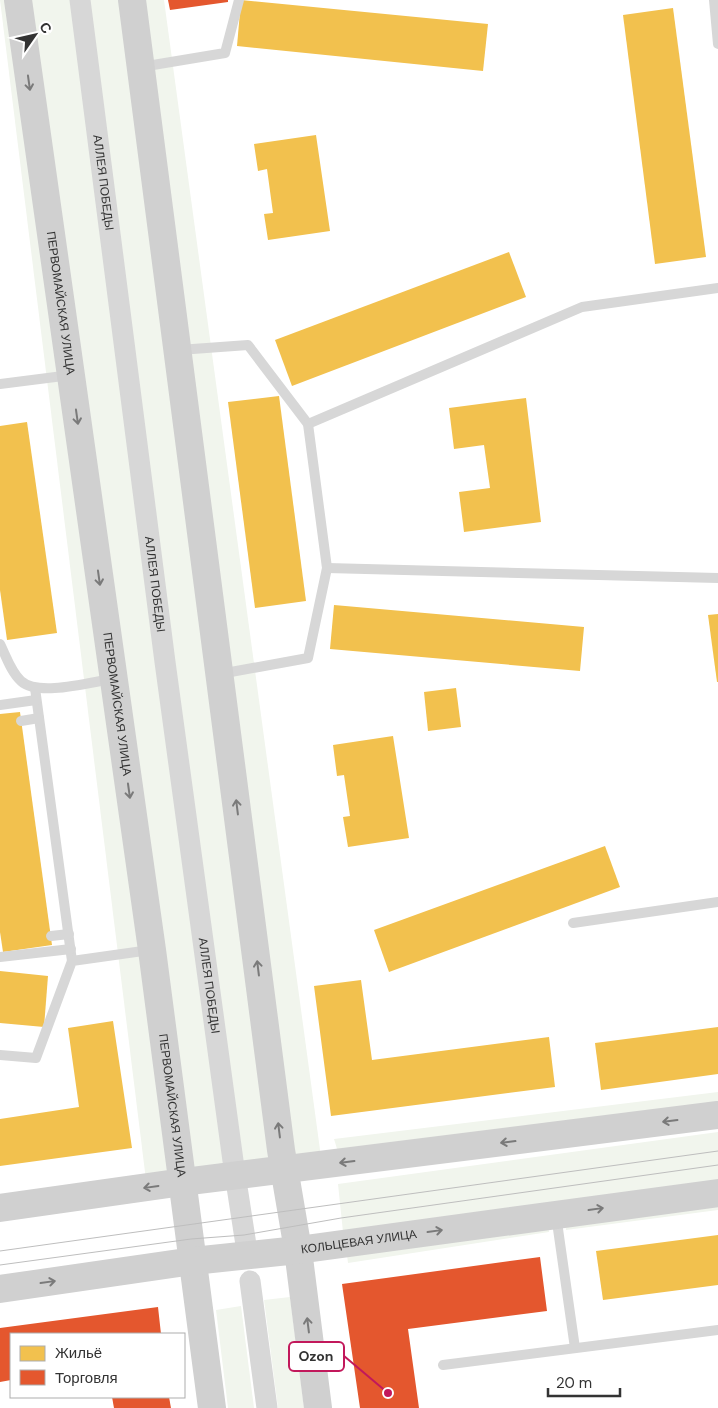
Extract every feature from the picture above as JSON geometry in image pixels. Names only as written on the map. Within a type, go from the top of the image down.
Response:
[{"type":"street","name":"ПЕРВОМАЙСКАЯ УЛИЦА","points":[[18,0],[152,950],[212,1408]]},
{"type":"street","name":"АЛЛЕЯ ПОБЕДЫ","points":[[80,0],[165,662],[246,1245]]},
{"type":"street","points":[[132,0],[284,1171],[298,1250],[318,1408]]},
{"type":"street","points":[[0,1208],[183,1182],[284,1171],[718,1115]]},
{"type":"street","name":"КОЛЬЦЕВАЯ УЛИЦА","points":[[0,1289],[194,1261],[298,1250],[718,1193]]},
{"type":"street","points":[[250,1281],[267,1408]]},
{"type":"lane","points":[[140,67],[225,53],[239,0]]},
{"type":"lane","points":[[714,0],[718,44]]},
{"type":"lane","points":[[308,424],[582,307],[718,288]]},
{"type":"lane","points":[[177,350],[248,345],[308,424],[327,568],[308,658],[219,674]]},
{"type":"lane","points":[[0,384],[71,375]]},
{"type":"lane","points":[[327,568],[718,578]]},
{"type":"lane","points":[[0,644],[19,679],[35,688],[113,679]]},
{"type":"lane","points":[[0,1055],[36,1058],[72,961],[35,688]]},
{"type":"lane","points":[[0,705],[36,700]]},
{"type":"lane","points":[[21,720],[39,718]]},
{"type":"lane","points":[[574,923],[718,902]]},
{"type":"lane","points":[[51,936],[69,934]]},
{"type":"lane","points":[[0,957],[71,949]]},
{"type":"lane","points":[[72,961],[152,950]]},
{"type":"lane","points":[[556,1215],[575,1348]]},
{"type":"lane","points":[[443,1365],[718,1330]]},
{"type":"shaded area","points":[[0,0],[164,0],[321,1157],[146,1180]]},
{"type":"shaded area","points":[[718,1092],[718,1108],[338,1152],[334,1139]]},
{"type":"shaded area","points":[[718,1132],[718,1182],[343,1232],[338,1184]]},
{"type":"shaded area","points":[[718,1201],[718,1210],[566,1230],[565,1220]]},
{"type":"shaded area","points":[[548,1224],[549,1232],[348,1263],[347,1255]]},
{"type":"shaded area","points":[[290,1297],[304,1408],[278,1408],[264,1300]]},
{"type":"shaded area","points":[[241,1306],[254,1408],[228,1408],[216,1310]]},
{"type":"building: Жильё","points":[[241,0],[488,24],[483,71],[237,46]]},
{"type":"building: Жильё","points":[[673,8],[706,257],[655,264],[623,15]]},
{"type":"building: Жильё","points":[[316,135],[330,231],[268,240],[264,214],[273,213],[267,169],[258,171],[254,144]]},
{"type":"building: Жильё","points":[[509,252],[526,297],[292,386],[275,340]]},
{"type":"building: Жильё","points":[[279,396],[306,601],[255,608],[228,402]]},
{"type":"building: Жильё","points":[[526,398],[541,522],[464,532],[459,492],[490,488],[484,445],[454,449],[449,408]]},
{"type":"building: Жильё","points":[[27,422],[57,633],[7,640],[0,590],[0,426]]},
{"type":"building: Жильё","points":[[334,605],[584,627],[580,671],[330,649]]},
{"type":"building: Жильё","points":[[718,614],[718,682],[717,682],[708,615]]},
{"type":"building: Жильё","points":[[456,688],[461,727],[428,731],[424,692]]},
{"type":"building: Жильё","points":[[20,712],[52,945],[3,952],[0,932],[0,714]]},
{"type":"building: Жильё","points":[[393,736],[409,838],[348,847],[343,817],[350,816],[344,775],[337,776],[333,745]]},
{"type":"building: Жильё","points":[[605,846],[620,887],[389,972],[374,930]]},
{"type":"building: Жильё","points":[[0,971],[48,976],[44,1027],[0,1023]]},
{"type":"building: Жильё","points":[[361,980],[372,1060],[549,1037],[555,1087],[331,1116],[314,986]]},
{"type":"building: Жильё","points":[[113,1021],[132,1148],[0,1166],[0,1119],[79,1107],[68,1028]]},
{"type":"building: Жильё","points":[[718,1027],[718,1074],[601,1090],[595,1043]]},
{"type":"building: Жильё","points":[[718,1235],[718,1285],[603,1300],[596,1251]]},
{"type":"building: Торговля","points":[[168,0],[228,0],[228,2],[170,10]]},
{"type":"building: Торговля","points":[[540,1257],[547,1311],[408,1329],[419,1408],[360,1408],[342,1284]]},
{"type":"building: Торговля","points":[[158,1307],[161,1333],[10,1333],[10,1380],[0,1382],[0,1328]]},
{"type":"building: Торговля","points":[[112,1398],[169,1398],[171,1408],[114,1408]]},
{"type":"tram line","points":[[0,1251],[718,1151]]},
{"type":"tram line","points":[[0,1265],[191,1239],[244,1235],[341,1218],[718,1165]]},
{"type":"place","name":"Ozon","points":[[388,1393]]}]
